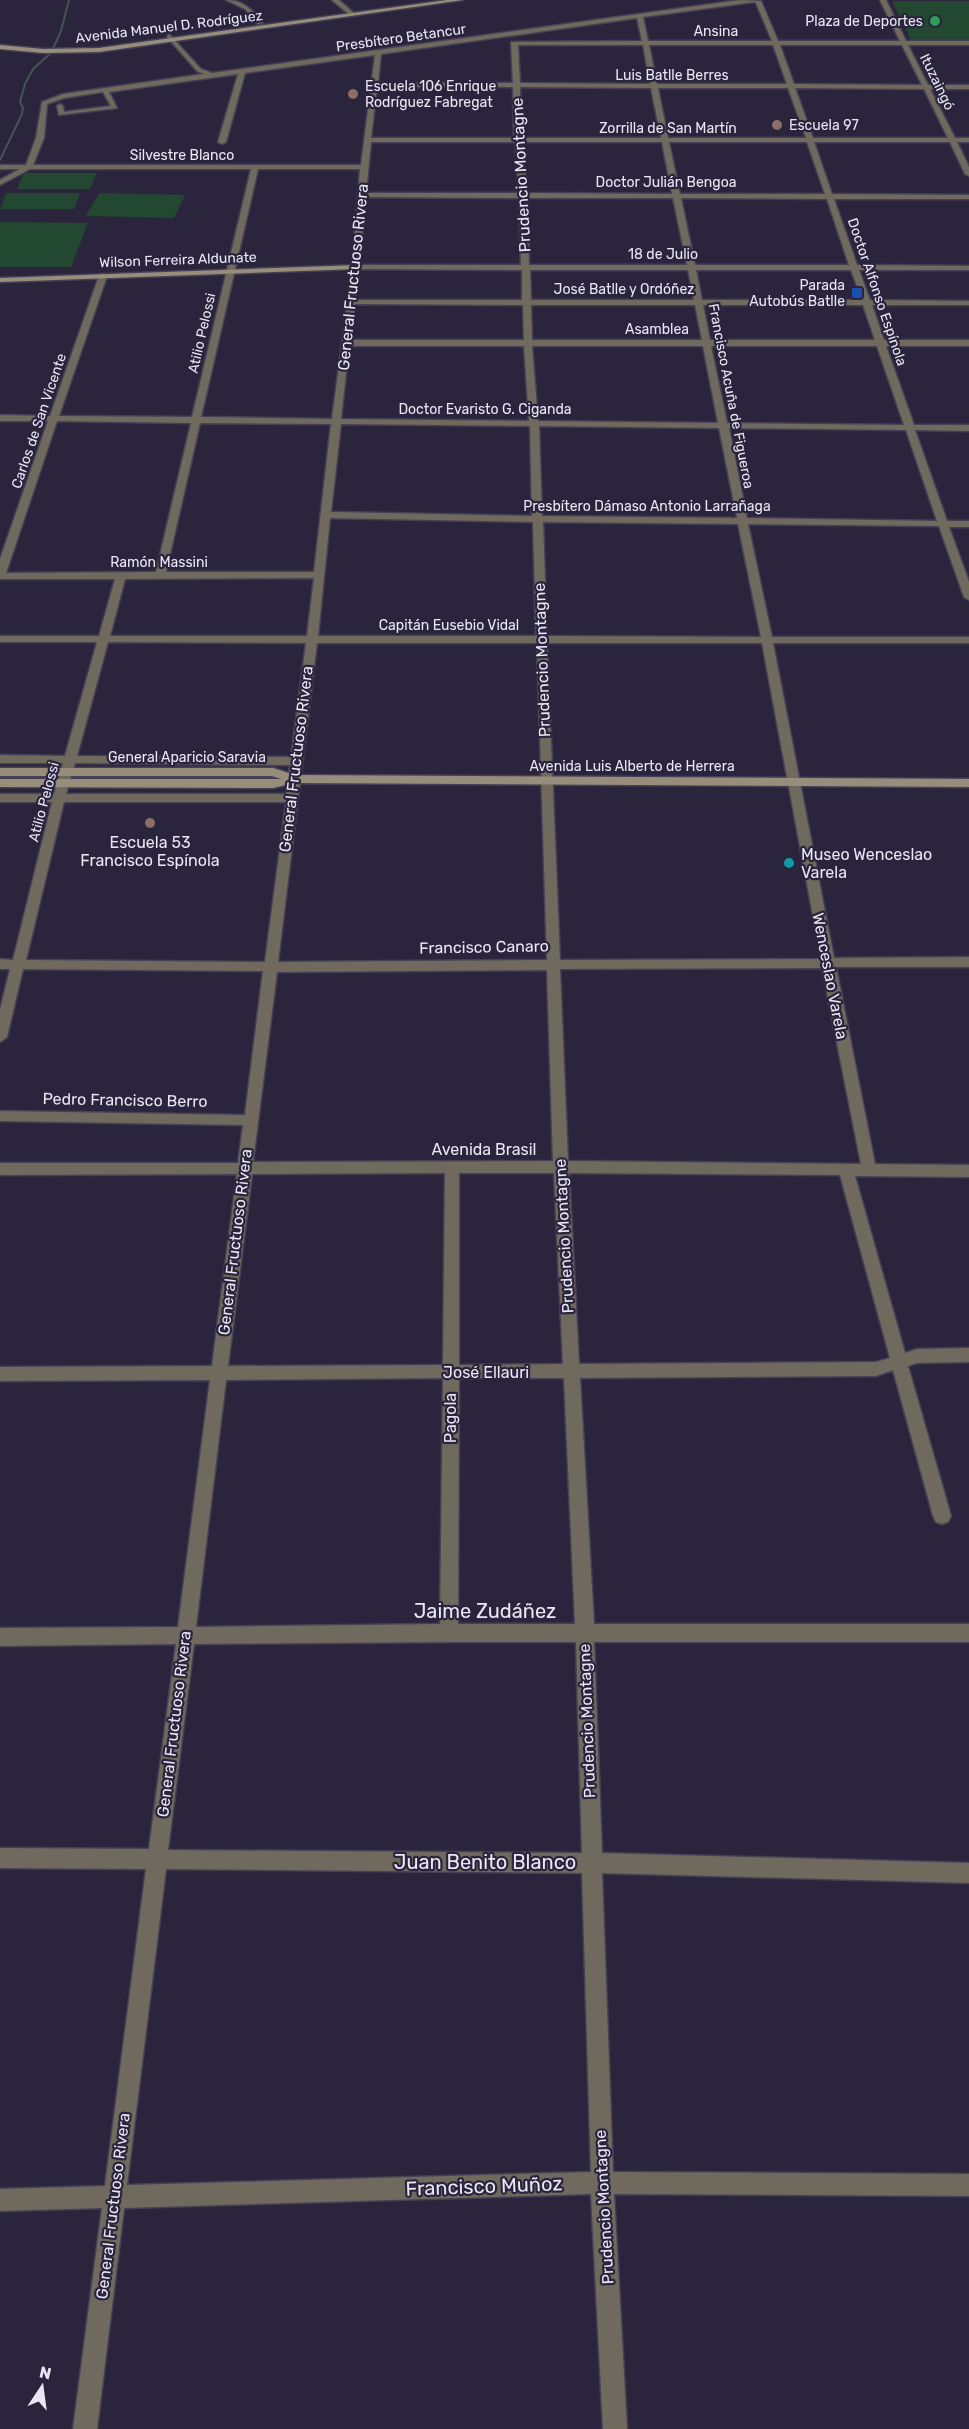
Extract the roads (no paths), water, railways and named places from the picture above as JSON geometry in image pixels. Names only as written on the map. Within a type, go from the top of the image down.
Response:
[{"type":"street","points":[[229,0],[247,8],[260,23]]},
{"type":"street","points":[[335,0],[351,13]]},
{"type":"street","name":"Avenida Manuel D. Rodríguez","points":[[171,38],[430,0]]},
{"type":"street","name":"Avenida Manuel D. Rodríguez","points":[[0,46],[99,50],[260,23],[460,0]]},
{"type":"street","name":"Presbítero Betancur","points":[[29,167],[40,138],[44,103],[52,99],[754,0]]},
{"type":"street","name":"Doctor Alfonso Espínola","points":[[754,0],[759,2],[792,86],[969,597]]},
{"type":"street","name":"Ituzaingó","points":[[883,0],[969,174]]},
{"type":"street","name":"Francisco Acuña de Figueroa","points":[[640,16],[767,640],[792,781]]},
{"type":"street","points":[[171,38],[199,70],[213,76]]},
{"type":"street","name":"Ansina","points":[[462,42],[969,43]]},
{"type":"street","name":"Prudencio Montagne","points":[[515,43],[518,140],[524,195],[528,343],[534,423],[540,640],[561,1167],[585,1634],[602,2183],[615,2429]]},
{"type":"street","name":"General Fructuoso Rivera","points":[[85,2429],[312,640],[345,343],[356,267],[364,167],[378,53]]},
{"type":"street","points":[[222,142],[242,72]]},
{"type":"street","name":"Luis Batlle Berres","points":[[374,85],[969,87]]},
{"type":"street","points":[[60,106],[61,114],[115,107],[105,90]]},
{"type":"street","name":"Zorrilla de San Martín","points":[[368,140],[969,140]]},
{"type":"street","name":"Silvestre Blanco","points":[[2,167],[364,167]]},
{"type":"street","points":[[0,183],[29,167]]},
{"type":"street","name":"Atilio Pelossi","points":[[160,576],[255,167]]},
{"type":"street","name":"Doctor Julián Bengoa","points":[[363,195],[969,197]]},
{"type":"street","name":"Wilson Ferreira Aldunate","points":[[0,280],[356,267]]},
{"type":"street","name":"18 de Julio","points":[[356,267],[969,268]]},
{"type":"street","name":"Carlos de San Vicente","points":[[0,575],[56,418],[103,276]]},
{"type":"street","name":"José Batlle y Ordóñez","points":[[351,302],[969,303]]},
{"type":"street","name":"Asamblea","points":[[345,343],[969,343]]},
{"type":"street","name":"Doctor Evaristo G. Ciganda","points":[[0,418],[969,428]]},
{"type":"street","name":"Presbítero Dámaso Antonio Larrañaga","points":[[325,515],[537,520],[742,519],[969,524]]},
{"type":"street","name":"Ramón Massini","points":[[0,575],[318,575]]},
{"type":"street","name":"Atilio Pelossi","points":[[0,1037],[59,798],[121,576]]},
{"type":"street","name":"Capitán Eusebio Vidal","points":[[0,639],[969,640]]},
{"type":"street","name":"General Aparicio Saravia","points":[[0,759],[70,759],[295,770]]},
{"type":"street","name":"General Aparicio Saravia","points":[[0,772],[65,778],[273,784],[295,770]]},
{"type":"street","name":"Avenida Luis Alberto de Herrera","points":[[295,770],[546,781],[969,783]]},
{"type":"street","name":"General Aparicio Saravia","points":[[0,783],[65,778]]},
{"type":"street","name":"Wenceslao Varela","points":[[792,781],[869,1170]]},
{"type":"street","points":[[0,798],[292,798]]},
{"type":"street","name":"Francisco Canaro","points":[[0,964],[269,967],[826,961],[969,962]]},
{"type":"street","name":"Pedro Francisco Berro","points":[[0,1116],[250,1120]]},
{"type":"street","name":"Pagola","points":[[449,1633],[452,1167]]},
{"type":"street","name":"Avenida Brasil","points":[[0,1169],[561,1167],[969,1171]]},
{"type":"street","points":[[846,1170],[942,1516]]},
{"type":"street","name":"José Ellauri","points":[[0,1374],[876,1369],[917,1356],[969,1354]]},
{"type":"street","name":"Jaime Zudáñez","points":[[0,1636],[449,1633],[969,1634]]},
{"type":"street","name":"Juan Benito Blanco","points":[[0,1858],[591,1863],[969,1872]]},
{"type":"street","name":"Francisco Muñoz","points":[[0,2200],[602,2183],[969,2185]]},
{"type":"waterway","points":[[0,160],[22,114],[23,108],[20,102],[25,84],[33,69],[51,53],[61,31],[69,0]]},
{"type":"place","name":"Plaza de Deportes","points":[[935,21]]},
{"type":"place","name":"Escuela 106 Enrique Rodríguez Fabregat","points":[[353,94]]},
{"type":"place","name":"Escuela 97","points":[[777,125]]},
{"type":"place","name":"Parada Autobús Batlle","points":[[857,293]]},
{"type":"place","name":"Escuela 53 Francisco Espínola","points":[[150,823]]},
{"type":"place","name":"Museo Wenceslao Varela","points":[[789,863]]}]
